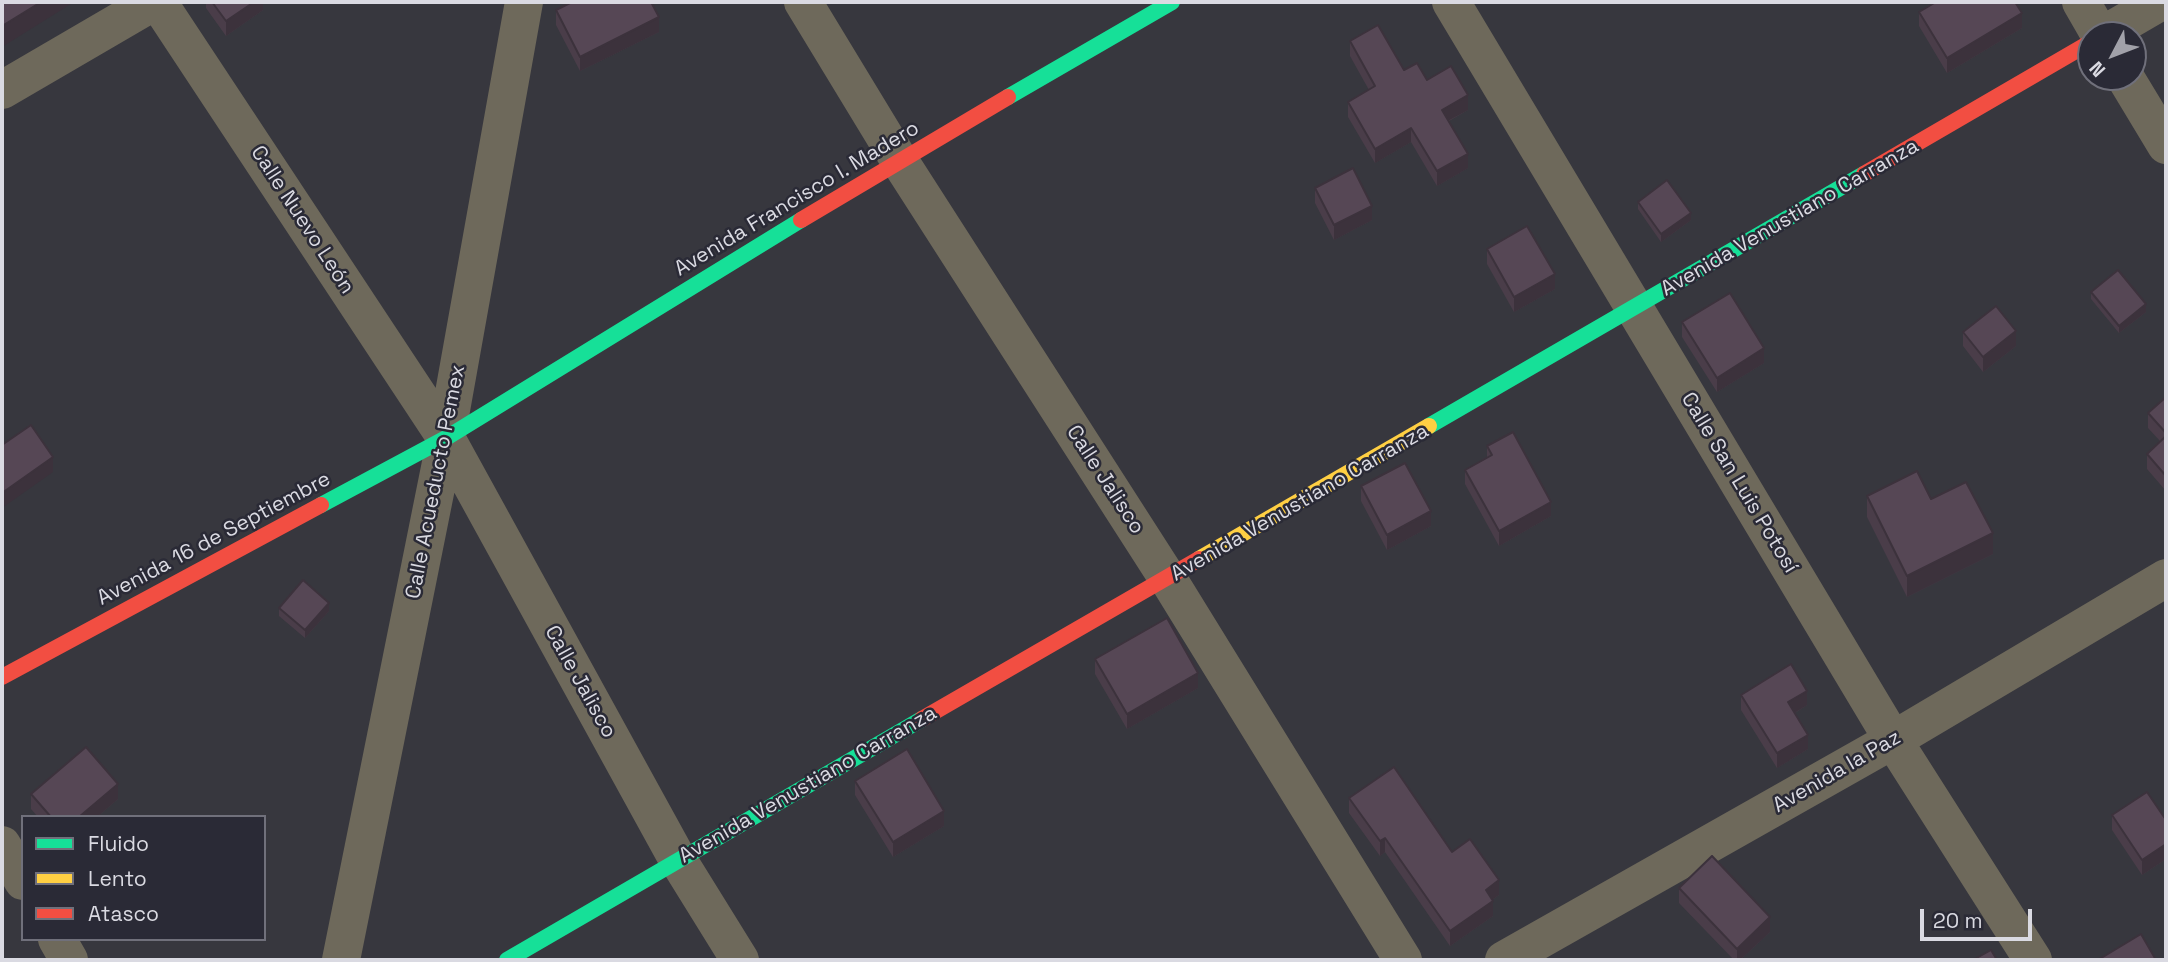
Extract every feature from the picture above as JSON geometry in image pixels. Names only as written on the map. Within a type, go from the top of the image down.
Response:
[{"type":"street","points":[[2,90],[153,2]]},
{"type":"street","name":"Calle Nuevo León","points":[[158,2],[446,438]]},
{"type":"street","name":"Calle Acueducto Pemex","points":[[341,960],[446,438],[524,2]]},
{"type":"street","name":"Calle Jalisco","points":[[803,2],[899,160],[1168,579],[1403,960]]},
{"type":"street","name":"Avenida Francisco I. Madero","points":[[446,438],[899,160],[1172,2]]},
{"type":"street","name":"Calle San Luis Potosí","points":[[1451,2],[1893,740],[2033,960]]},
{"type":"street","points":[[2081,2],[2093,21]]},
{"type":"street","points":[[2126,21],[2160,2]]},
{"type":"street","name":"Avenida Venustiano Carranza","points":[[507,960],[2077,50]]},
{"type":"street","points":[[2133,91],[2166,145]]},
{"type":"street","name":"Avenida 16 de Septiembre","points":[[2,677],[446,438]]},
{"type":"street","name":"Calle Jalisco","points":[[446,438],[677,860],[740,960]]},
{"type":"street","name":"Avenida la Paz","points":[[1504,960],[1893,740],[2166,578]]},
{"type":"street","points":[[2,845],[21,878]]},
{"type":"street","points":[[58,941],[69,960]]},
{"type":"building","points":[[2,2],[41,2],[2,26]]},
{"type":"building","points":[[212,2],[254,2],[226,21]]},
{"type":"building","points":[[572,2],[651,2],[659,17],[580,57],[556,10]]},
{"type":"building","points":[[1936,2],[2015,2],[2022,13],[1947,58],[1919,12]]},
{"type":"building","points":[[1378,25],[1404,70],[1417,63],[1427,80],[1451,66],[1468,95],[1442,110],[1468,154],[1437,171],[1411,128],[1375,149],[1348,102],[1375,86],[1350,41]]},
{"type":"building","points":[[1353,168],[1372,206],[1334,225],[1315,188]]},
{"type":"building","points":[[1667,180],[1691,213],[1661,234],[1638,202]]},
{"type":"building","points":[[1527,226],[1555,274],[1514,297],[1487,249]]},
{"type":"building","points":[[2118,270],[2146,304],[2119,326],[2091,292]]},
{"type":"building","points":[[1730,293],[1764,348],[1717,378],[1682,322]]},
{"type":"building","points":[[1996,306],[2016,331],[1983,357],[1963,332]]},
{"type":"building","points":[[2166,397],[2166,433],[2148,413]]},
{"type":"building","points":[[31,425],[53,457],[2,493],[2,445]]},
{"type":"building","points":[[1513,432],[1551,502],[1499,531],[1465,470],[1492,455],[1487,446]]},
{"type":"building","points":[[2166,436],[2166,476],[2147,454]]},
{"type":"building","points":[[1405,463],[1431,511],[1387,535],[1361,486]]},
{"type":"building","points":[[1917,471],[1931,499],[1966,482],[1993,533],[1907,576],[1867,496]]},
{"type":"building","points":[[303,580],[329,603],[305,630],[279,608]]},
{"type":"building","points":[[1167,618],[1198,673],[1127,714],[1095,659]]},
{"type":"building","points":[[1791,664],[1807,691],[1788,702],[1808,735],[1777,753],[1741,695]]},
{"type":"building","points":[[86,747],[118,784],[81,815],[49,815],[31,794]]},
{"type":"building","points":[[907,749],[944,811],[893,842],[855,781]]},
{"type":"building","points":[[1394,767],[1452,852],[1470,839],[1499,880],[1486,890],[1493,901],[1450,931],[1385,838],[1380,841],[1349,798]]},
{"type":"building","points":[[2147,792],[2166,820],[2166,844],[2142,860],[2112,815]]},
{"type":"building","points":[[1712,856],[1770,917],[1737,949],[1679,888]]},
{"type":"building","points":[[2141,934],[2156,960],[2098,960]]},
{"type":"building","points":[[1991,950],[1997,960],[1973,960]]},
{"type":"traffic: fast","points":[[1008,97],[1172,2]]},
{"type":"traffic: fast","points":[[1429,426],[1864,174]]},
{"type":"traffic: fast","points":[[321,505],[446,438],[801,220]]},
{"type":"traffic: fast","points":[[507,960],[922,719]]},
{"type":"traffic: slow","points":[[1199,559],[1429,426]]},
{"type":"traffic: jam","points":[[1864,174],[2077,50]]},
{"type":"traffic: jam","points":[[801,220],[1008,97]]},
{"type":"traffic: jam","points":[[2,677],[321,505]]},
{"type":"traffic: jam","points":[[922,719],[1199,559]]}]
